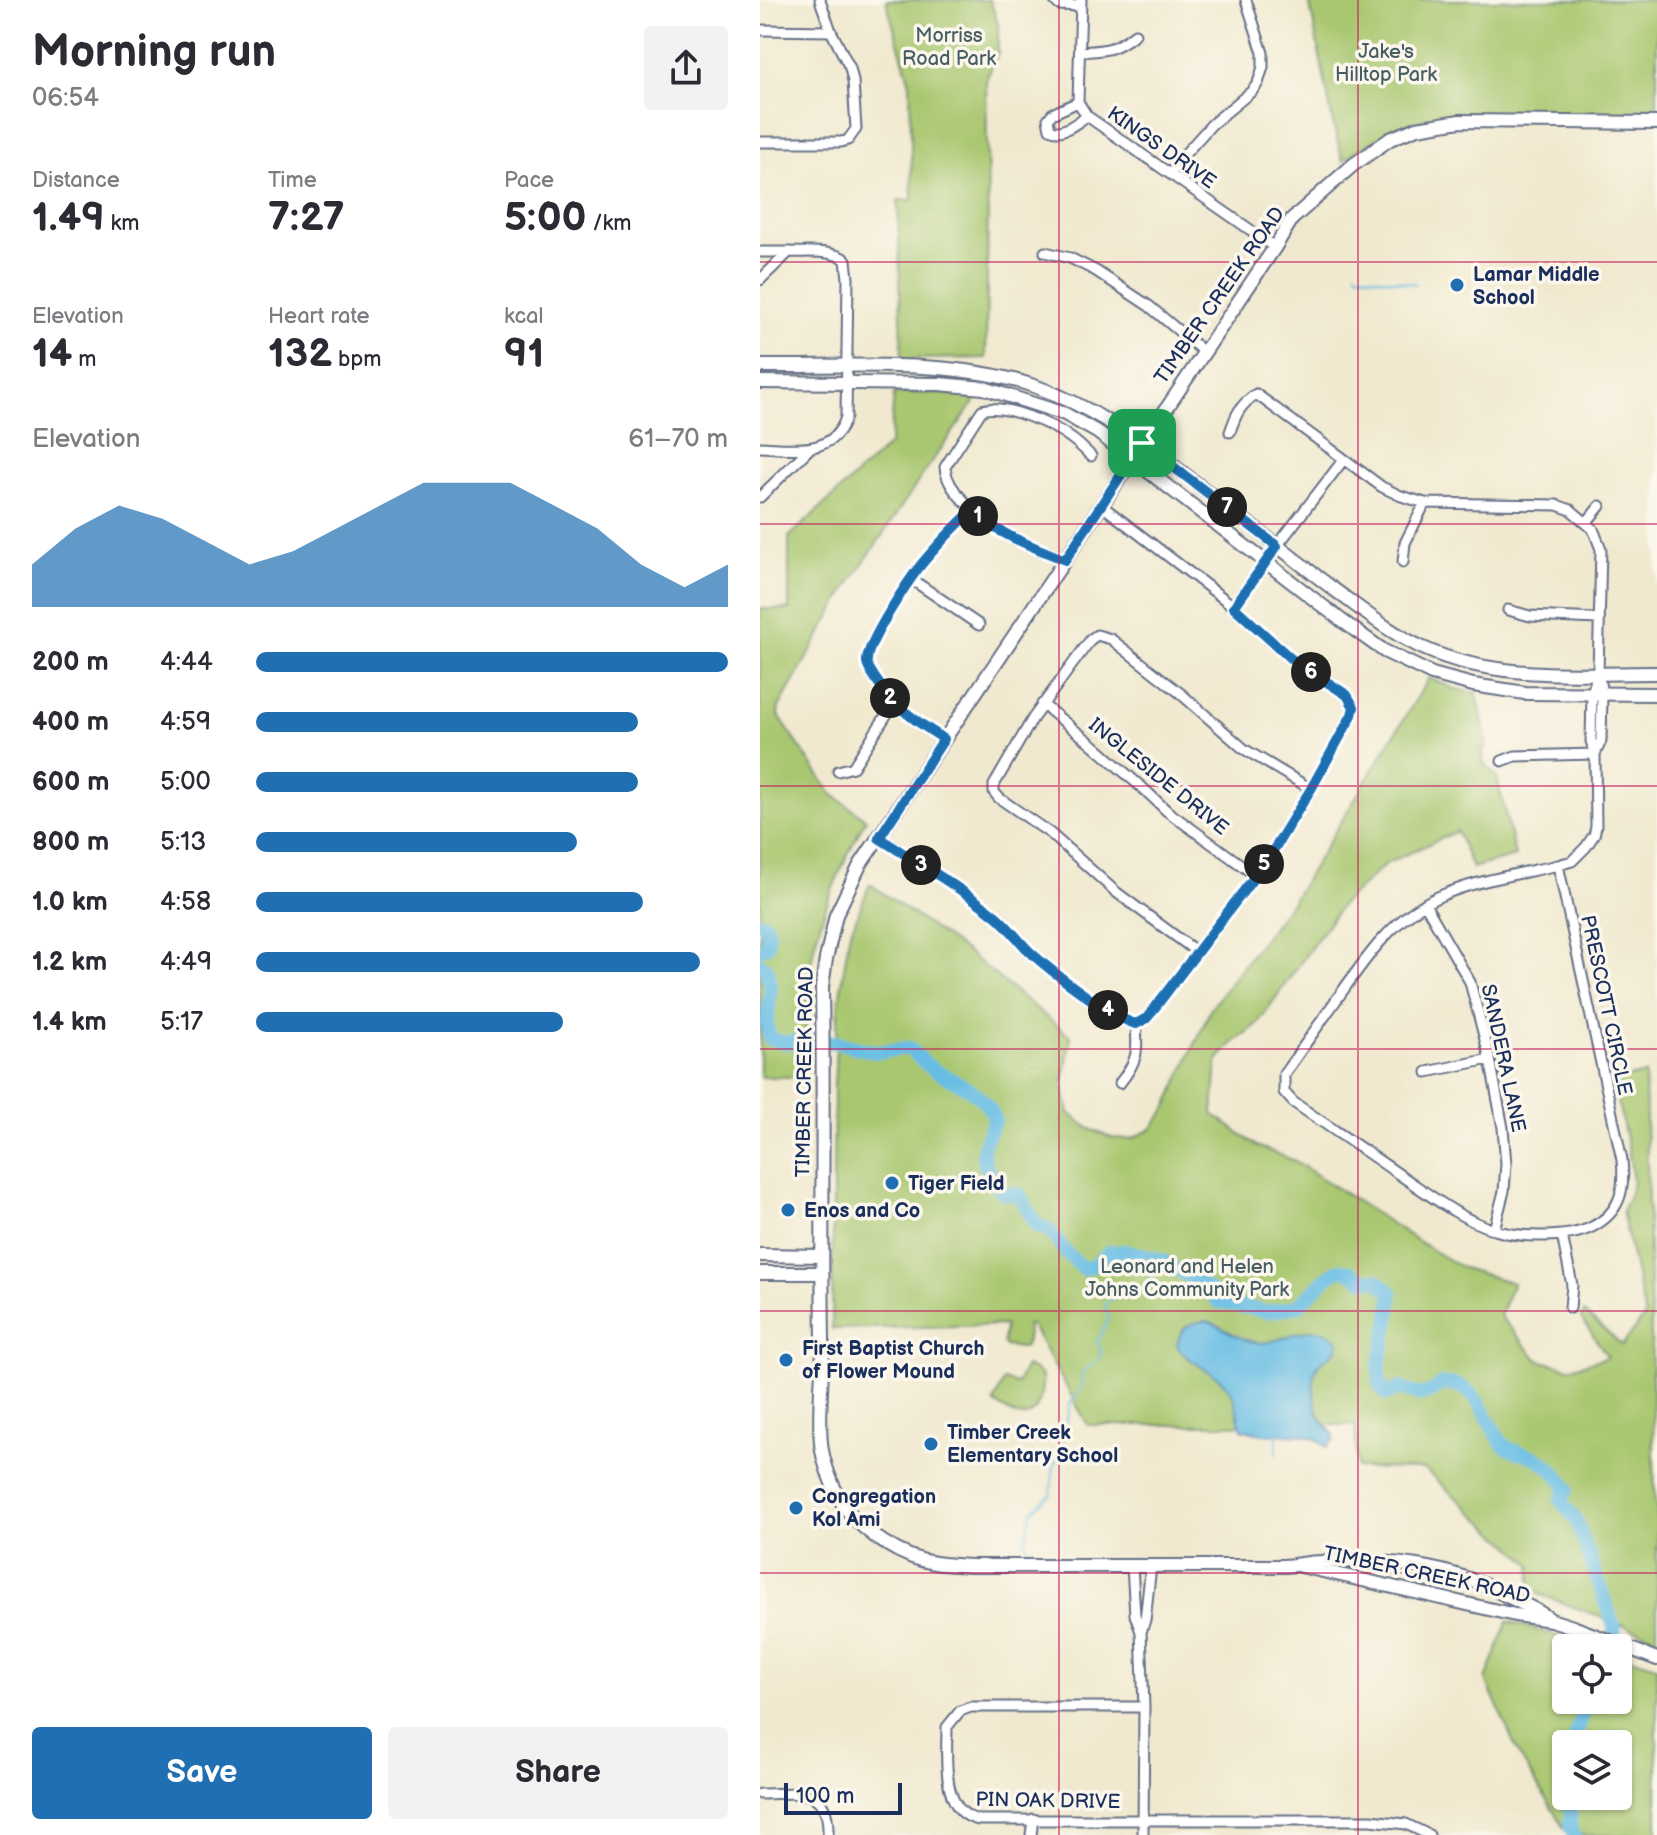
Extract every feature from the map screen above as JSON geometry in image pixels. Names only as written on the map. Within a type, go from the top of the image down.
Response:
[{"type":"street","points":[[760,142],[841,142],[853,135],[856,121],[852,74],[820,0]]},
{"type":"street","points":[[1054,0],[1059,5],[1081,3],[1080,52],[1078,102],[1052,114],[1048,119],[1050,129],[1062,131],[1087,116]]},
{"type":"street","points":[[1171,174],[1212,124],[1258,83],[1263,53],[1246,0]]},
{"type":"street","points":[[760,30],[831,31]]},
{"type":"street","points":[[1080,52],[1117,47],[1135,34]]},
{"type":"street","name":"KINGS DRIVE","points":[[1078,102],[1087,116],[1275,247]]},
{"type":"street","name":"TIMBER CREEK ROAD","points":[[1551,1620],[1540,1611],[1484,1584],[1423,1566],[1319,1562],[1295,1565],[971,1566],[933,1563],[900,1552],[860,1522],[844,1506],[822,1450],[823,976],[836,915],[860,865],[1292,219],[1353,165],[1390,139],[1417,128],[1460,121],[1657,123]]},
{"type":"street","points":[[760,252],[839,255],[846,260],[848,279],[846,417],[839,433],[828,442],[809,449],[760,447]]},
{"type":"street","points":[[760,280],[789,252]]},
{"type":"street","points":[[1045,252],[1070,258],[1096,271],[1164,318],[1204,352]]},
{"type":"street","points":[[760,366],[943,368],[1001,377],[1038,387],[1087,409],[1142,443],[1376,620],[1424,648],[1509,670],[1657,673]]},
{"type":"street","points":[[760,382],[939,384],[984,388],[1024,399],[1065,414],[1097,432],[1384,651],[1432,674],[1505,691],[1657,694]]},
{"type":"street","points":[[1230,432],[1236,415],[1245,402],[1256,394],[1382,487],[1401,496],[1425,503],[1557,505],[1571,510],[1596,534],[1601,549],[1597,693],[1591,741],[1595,754],[1597,815],[1594,835],[1572,861],[1478,883],[1425,904]]},
{"type":"street","points":[[1065,560],[992,527],[972,511],[958,494],[946,476],[945,467],[982,410],[991,407],[1045,423],[1070,437],[1091,456]]},
{"type":"street","points":[[760,497],[809,449]]},
{"type":"street","points":[[1234,607],[1344,459]]},
{"type":"street","points":[[1403,562],[1405,543],[1425,503]]},
{"type":"street","points":[[879,838],[999,918],[1056,974],[1118,1017],[1136,1024],[1147,1018],[1268,859],[1311,789],[1354,707],[1347,695],[1290,658],[1234,607],[1101,505]]},
{"type":"street","points":[[1586,523],[1600,506]]},
{"type":"street","points":[[944,739],[894,703],[867,665],[867,654],[911,579],[972,511]]},
{"type":"street","points":[[911,579],[979,625]]},
{"type":"street","points":[[1508,610],[1530,616],[1598,619]]},
{"type":"street","points":[[1197,952],[1116,892],[1051,834],[994,792],[994,785],[1042,704],[1091,639],[1097,635],[1111,639],[1244,749],[1311,789]]},
{"type":"street","points":[[838,771],[853,767],[894,703]]},
{"type":"street","name":"INGLESIDE DRIVE","points":[[1042,704],[1167,811],[1255,875]]},
{"type":"street","points":[[1502,761],[1515,756],[1595,754]]},
{"type":"street","name":"PRESCOTT CIRCLE","points":[[1425,904],[1394,927],[1370,952],[1284,1074],[1284,1092],[1451,1210],[1494,1230],[1527,1235],[1562,1235],[1586,1230],[1615,1208],[1622,1195],[1623,1169],[1558,865]]},
{"type":"street","name":"SANDERA LANE","points":[[1425,904],[1470,982],[1490,1059],[1503,1128],[1506,1164],[1504,1191],[1494,1230]]},
{"type":"street","points":[[1120,1083],[1135,1060],[1136,1024]]},
{"type":"street","points":[[1427,1072],[1490,1059]]},
{"type":"street","points":[[1562,1235],[1572,1285],[1570,1308]]},
{"type":"street","points":[[760,1255],[822,1256]]},
{"type":"street","points":[[760,1273],[822,1273]]},
{"type":"street","name":"TIMBER CREEK ROAD","points":[[1295,1565],[1515,1615],[1551,1620],[1657,1659]]},
{"type":"street","points":[[1132,1566],[1135,1615],[1141,1632],[1143,1835]]},
{"type":"street","points":[[1141,1632],[1151,1566]]},
{"type":"street","name":"PIN OAK DRIVE","points":[[1144,1707],[971,1707],[960,1711],[947,1727],[951,1798],[962,1814],[979,1820],[1382,1821],[1406,1824],[1429,1835]]},
{"type":"street","points":[[760,1794],[809,1794],[816,1798],[826,1812],[828,1835]]},
{"type":"street","points":[[1031,1835],[1033,1819]]},
{"type":"green space","name":"Morriss Road Park","points":[[886,0],[990,0],[998,24],[998,52],[986,80],[986,358],[902,359],[898,200],[912,200],[910,84]]},
{"type":"green space","name":"Jake's Hilltop Park","points":[[1309,0],[1657,0],[1657,113],[1441,114],[1389,133],[1343,161]]},
{"type":"green space","points":[[894,393],[978,397],[846,589],[779,707],[778,715],[832,794],[866,819],[834,886],[814,946],[807,1002],[806,1077],[760,1077],[760,609],[789,609],[789,537],[890,444]]},
{"type":"green space","name":"Leonard and Helen Johns Community Park","points":[[1429,678],[1455,689],[1477,693],[1487,744],[1483,762],[1497,777],[1515,856],[1472,868],[1457,831],[1387,863],[1342,904],[1257,1024],[1217,1061],[1213,1114],[1257,1146],[1295,1161],[1463,1268],[1513,1283],[1500,1316],[1538,1360],[1570,1368],[1608,1357],[1581,1318],[1584,1312],[1622,1345],[1645,1316],[1622,1211],[1633,1182],[1613,1081],[1645,1074],[1657,1511],[1657,1638],[1531,1591],[1531,1564],[1424,1469],[1357,1468],[1355,1425],[1088,1425],[1031,1325],[1027,1325],[1023,1348],[1005,1346],[1005,1325],[832,1329],[834,1086],[838,1009],[849,936],[870,884],[968,953],[1071,1037],[1063,1084],[1069,1113],[1090,1129],[1112,1138],[1132,1139],[1151,1129],[1166,1109],[1211,1008],[1293,900]]},
{"type":"green space","points":[[1026,1366],[1042,1376],[1042,1389],[1031,1414],[1018,1416],[994,1402],[1004,1380],[1017,1384]]},
{"type":"green space","points":[[1508,1621],[1552,1634],[1552,1714],[1632,1714],[1632,1658],[1657,1666],[1657,1835],[1568,1835],[1553,1810],[1632,1810],[1632,1730],[1552,1730],[1552,1809],[1519,1755],[1486,1680]]},
{"type":"water","points":[[1208,1321],[1254,1342],[1265,1343],[1318,1330],[1339,1341],[1337,1349],[1319,1364],[1314,1376],[1317,1409],[1334,1435],[1326,1447],[1320,1441],[1296,1434],[1262,1434],[1242,1429],[1233,1396],[1226,1385],[1189,1359],[1177,1346],[1180,1334],[1186,1327]]},
{"type":"waterway","points":[[1356,272],[1416,284]]},
{"type":"waterway","points":[[760,923],[765,924],[769,932],[767,946],[760,949]]},
{"type":"waterway","points":[[760,964],[767,968],[771,987],[767,1024],[770,1039],[788,1043],[799,1040],[835,1042],[875,1052],[909,1048],[924,1063],[984,1101],[995,1119],[983,1150],[989,1173],[1003,1193],[1020,1195],[1036,1225],[1050,1231],[1066,1253],[1084,1269],[1109,1252],[1128,1251],[1164,1261],[1210,1291],[1219,1302],[1268,1312],[1298,1306],[1326,1278],[1339,1270],[1349,1271],[1362,1279],[1377,1280],[1392,1293],[1379,1367],[1380,1386],[1386,1394],[1401,1388],[1427,1394],[1441,1384],[1464,1389],[1479,1404],[1503,1444],[1537,1458],[1558,1476],[1567,1489],[1561,1501],[1576,1520],[1615,1629],[1613,1634]]},
{"type":"waterway","points":[[1029,1551],[1025,1541],[1032,1511],[1051,1494],[1054,1464],[1068,1434],[1065,1423],[1070,1404],[1081,1388],[1082,1373],[1096,1362],[1102,1352],[1097,1342],[1109,1319],[1105,1305],[1115,1297],[1149,1286],[1149,1275],[1164,1261]]},
{"type":"waterway","points":[[1277,1434],[1277,1455]]},
{"type":"waterway","points":[[1577,1730],[1583,1714]]},
{"type":"waterway","points":[[1571,1810],[1570,1826],[1574,1835]]},
{"type":"place","name":"Lamar Middle School","points":[[1457,285]]},
{"type":"place","name":"Tiger Field","points":[[892,1183]]},
{"type":"place","name":"Enos and Co","points":[[788,1210]]},
{"type":"place","name":"First Baptist Church of Flower Mound","points":[[786,1360]]},
{"type":"place","name":"Timber Creek Elementary School","points":[[931,1444]]},
{"type":"place","name":"Congregation Kol Ami","points":[[796,1508]]},
{"type":"route","points":[[1142,443],[1277,546],[1234,607],[1290,658],[1347,695],[1354,707],[1311,789],[1268,859],[1147,1018],[1136,1024],[1118,1017],[1056,974],[999,918],[879,838],[944,739],[894,703],[867,665],[867,654],[911,579],[972,511],[992,527],[1065,560],[1142,443]]}]
